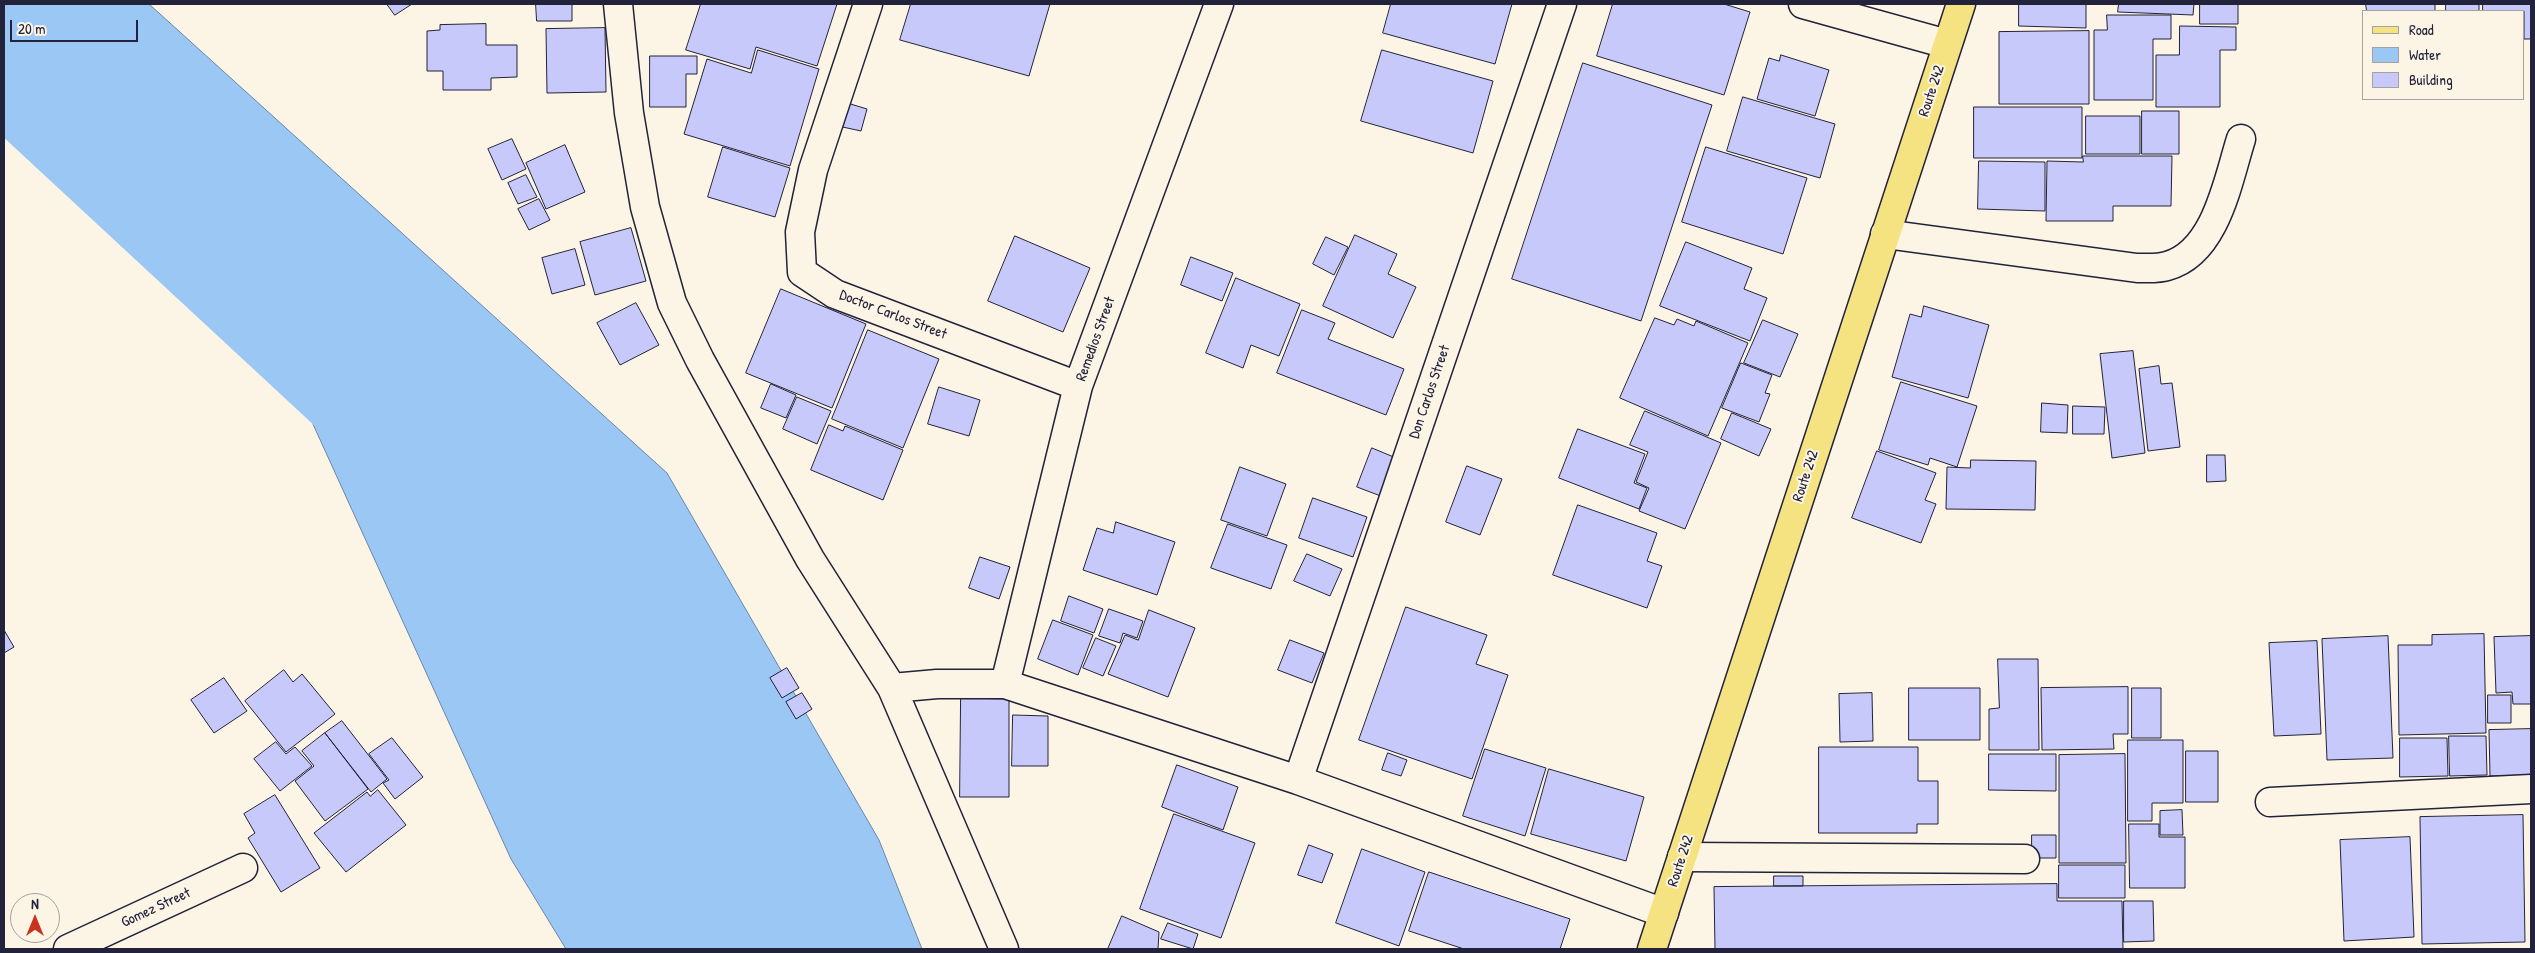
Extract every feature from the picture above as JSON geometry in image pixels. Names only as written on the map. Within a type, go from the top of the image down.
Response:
[{"type":"main road","name":"Route 242","points":[[1652,949],[1961,4]]},
{"type":"street","points":[[618,4],[628,113],[645,207],[672,303],[700,360],[810,559],[892,688],[1004,949]]},
{"type":"street","name":"Doctor Carlos Street","points":[[868,4],[813,170],[800,232],[802,272],[835,294],[1078,386]]},
{"type":"street","name":"Remedios Street","points":[[1005,684],[1078,386],[1219,4]]},
{"type":"street","name":"Don Carlos Street","points":[[1298,780],[1562,4]]},
{"type":"street","points":[[1802,4],[1947,44]]},
{"type":"street","points":[[1885,234],[2137,268],[2168,266],[2195,250],[2215,223],[2241,139]]},
{"type":"street","points":[[892,688],[937,684],[1005,684],[1298,780],[1664,913]]},
{"type":"street","points":[[2270,802],[2531,789]]},
{"type":"street","points":[[1682,857],[2025,858]]},
{"type":"street","name":"Gomez Street","points":[[68,949],[243,868]]},
{"type":"water","points":[[4,4],[149,4],[667,473],[879,840],[922,949],[566,949],[511,859],[261,310],[4,131]]},
{"type":"building","points":[[387,4],[412,4],[395,15]]},
{"type":"building","points":[[536,4],[572,4],[572,21],[537,21]]},
{"type":"building","points":[[701,4],[837,4],[817,66],[756,47],[750,69],[686,50]]},
{"type":"building","points":[[911,4],[1050,4],[1029,76],[900,40]]},
{"type":"building","points":[[1391,4],[1512,4],[1495,64],[1383,33]]},
{"type":"building","points":[[1613,4],[1724,4],[1750,12],[1724,95],[1597,56]]},
{"type":"building","points":[[2019,4],[2086,4],[2086,28],[2019,26]]},
{"type":"building","points":[[2119,4],[2194,4],[2193,15],[2118,12]]},
{"type":"building","points":[[2200,4],[2238,4],[2238,24],[2200,24]]},
{"type":"building","points":[[2366,4],[2435,4],[2435,10],[2367,10]]},
{"type":"building","points":[[2446,4],[2479,4],[2479,10],[2446,10]]},
{"type":"building","points":[[2483,4],[2531,4],[2531,39],[2525,39],[2525,10],[2483,10]]},
{"type":"building","points":[[2107,15],[2171,15],[2171,39],[2153,39],[2153,100],[2094,100],[2094,30],[2107,30]]},
{"type":"building","points":[[486,24],[486,45],[517,45],[517,77],[491,78],[491,90],[443,90],[443,71],[427,71],[427,31],[440,30],[440,25]]},
{"type":"building","points":[[2180,26],[2236,27],[2236,50],[2220,50],[2220,107],[2156,107],[2156,55],[2179,55]]},
{"type":"building","points":[[605,28],[606,92],[547,93],[546,29]]},
{"type":"building","points":[[2089,31],[2089,104],[1999,104],[1999,32]]},
{"type":"building","points":[[758,50],[819,69],[790,166],[684,134],[707,59],[751,73]]},
{"type":"building","points":[[1382,50],[1493,81],[1473,153],[1361,121]]},
{"type":"building","points":[[1781,55],[1829,70],[1815,116],[1757,99],[1769,58],[1779,61]]},
{"type":"building","points":[[650,56],[697,56],[697,74],[686,74],[686,107],[650,107]]},
{"type":"building","points":[[1583,63],[1712,105],[1641,321],[1512,279]]},
{"type":"building","points":[[1743,97],[1835,124],[1820,178],[1727,151]]},
{"type":"building","points":[[844,102],[867,109],[861,131],[838,126]]},
{"type":"building","points":[[1974,107],[2082,107],[2082,158],[1974,158]]},
{"type":"building","points":[[2142,111],[2179,111],[2179,154],[2142,154]]},
{"type":"building","points":[[2086,116],[2140,116],[2140,154],[2086,154]]},
{"type":"building","points":[[512,139],[526,169],[502,180],[488,149]]},
{"type":"building","points":[[565,145],[585,192],[546,209],[526,163]]},
{"type":"building","points":[[723,147],[790,168],[775,217],[708,197]]},
{"type":"building","points":[[1706,147],[1807,178],[1783,254],[1682,222]]},
{"type":"building","points":[[2083,156],[2172,156],[2171,206],[2113,206],[2113,221],[2046,221],[2047,161],[2083,162]]},
{"type":"building","points":[[1979,161],[2045,162],[2045,211],[1978,209]]},
{"type":"building","points":[[526,175],[537,197],[518,204],[508,183]]},
{"type":"building","points":[[539,199],[550,220],[529,230],[518,209]]},
{"type":"building","points":[[631,228],[646,281],[595,295],[580,242]]},
{"type":"building","points":[[1355,235],[1397,254],[1388,274],[1416,287],[1393,338],[1323,306]]},
{"type":"building","points":[[1015,236],[1090,268],[1063,332],[988,301]]},
{"type":"building","points":[[1326,237],[1348,247],[1334,275],[1313,264]]},
{"type":"building","points":[[1686,242],[1752,268],[1744,289],[1767,298],[1750,341],[1660,306]]},
{"type":"building","points":[[575,249],[585,285],[552,294],[542,258]]},
{"type":"building","points":[[1191,257],[1233,273],[1222,301],[1181,285]]},
{"type":"building","points":[[1236,278],[1300,304],[1279,356],[1251,345],[1243,368],[1206,353]]},
{"type":"building","points":[[781,289],[866,324],[832,408],[746,373]]},
{"type":"building","points":[[636,303],[659,345],[620,365],[597,323]]},
{"type":"building","points":[[1924,306],[1989,325],[1968,398],[1892,377],[1910,314],[1921,317]]},
{"type":"building","points":[[1302,310],[1335,323],[1328,339],[1404,369],[1386,415],[1277,373]]},
{"type":"building","points":[[1655,318],[1674,325],[1677,319],[1694,326],[1696,321],[1748,343],[1708,436],[1620,398]]},
{"type":"building","points":[[1763,320],[1798,334],[1780,377],[1744,363]]},
{"type":"building","points":[[868,330],[939,359],[903,448],[832,419]]},
{"type":"building","points":[[2133,351],[2145,453],[2112,458],[2100,354]]},
{"type":"building","points":[[1741,363],[1772,375],[1765,393],[1770,394],[1759,422],[1722,408]]},
{"type":"building","points":[[2159,366],[2161,384],[2172,383],[2180,447],[2148,451],[2139,369]]},
{"type":"building","points":[[1901,382],[1977,406],[1957,467],[1930,458],[1928,465],[1879,450]]},
{"type":"building","points":[[771,384],[796,395],[786,418],[761,408]]},
{"type":"building","points":[[939,387],[980,400],[969,436],[928,424]]},
{"type":"building","points":[[797,397],[831,411],[817,444],[783,429]]},
{"type":"building","points":[[2042,403],[2068,405],[2067,433],[2041,432]]},
{"type":"building","points":[[2073,406],[2105,407],[2104,434],[2073,434]]},
{"type":"building","points":[[1645,411],[1721,443],[1685,529],[1639,511],[1649,488],[1636,482],[1648,452],[1630,445]]},
{"type":"building","points":[[1732,413],[1771,429],[1759,456],[1721,439]]},
{"type":"building","points":[[829,425],[843,431],[845,426],[903,450],[883,500],[811,470]]},
{"type":"building","points":[[1578,429],[1645,454],[1634,483],[1647,488],[1639,509],[1559,478]]},
{"type":"building","points":[[1372,448],[1401,460],[1386,498],[1357,487]]},
{"type":"building","points":[[1877,451],[1936,473],[1925,500],[1936,504],[1921,543],[1852,518]]},
{"type":"building","points":[[2207,455],[2225,455],[2226,481],[2207,482]]},
{"type":"building","points":[[1971,460],[2036,461],[2035,510],[1946,509],[1947,467],[1970,468]]},
{"type":"building","points":[[1467,466],[1502,479],[1480,535],[1446,522]]},
{"type":"building","points":[[1240,467],[1286,484],[1267,536],[1221,520]]},
{"type":"building","points":[[1313,498],[1367,517],[1353,557],[1299,538]]},
{"type":"building","points":[[1578,505],[1657,533],[1647,561],[1662,566],[1647,608],[1553,575]]},
{"type":"building","points":[[1116,522],[1175,542],[1157,595],[1083,570],[1097,528],[1113,533]]},
{"type":"building","points":[[1228,524],[1287,545],[1271,589],[1211,568]]},
{"type":"building","points":[[1307,554],[1342,569],[1330,596],[1294,581]]},
{"type":"building","points":[[980,557],[1010,567],[999,599],[969,588]]},
{"type":"building","points":[[1069,596],[1103,609],[1094,633],[1061,621]]},
{"type":"building","points":[[1406,607],[1487,635],[1476,664],[1508,675],[1472,779],[1359,740]]},
{"type":"building","points":[[1109,609],[1143,621],[1137,638],[1123,633],[1120,643],[1099,636]]},
{"type":"building","points":[[1149,610],[1195,628],[1168,697],[1108,674],[1125,635],[1138,640]]},
{"type":"building","points":[[1053,620],[1093,635],[1078,675],[1038,659]]},
{"type":"building","points":[[4,630],[14,647],[4,653]]},
{"type":"building","points":[[2484,634],[2486,733],[2399,735],[2398,645],[2432,645],[2432,635]]},
{"type":"building","points":[[2388,636],[2393,758],[2327,760],[2322,639]]},
{"type":"building","points":[[2531,636],[2531,704],[2513,704],[2512,692],[2496,693],[2494,637]]},
{"type":"building","points":[[1096,638],[1116,646],[1103,676],[1083,668]]},
{"type":"building","points":[[1290,640],[1324,653],[1312,683],[1278,670]]},
{"type":"building","points":[[2317,641],[2321,734],[2274,736],[2269,643]]},
{"type":"building","points":[[1998,659],[2038,659],[2039,750],[1989,750],[1989,709],[1999,708]]},
{"type":"building","points":[[787,668],[799,688],[782,698],[770,678]]},
{"type":"building","points":[[284,670],[293,682],[302,674],[335,714],[286,752],[245,701]]},
{"type":"building","points":[[224,678],[247,711],[214,733],[191,700]]},
{"type":"building","points":[[2128,687],[2128,734],[2113,734],[2114,749],[2042,750],[2041,688]]},
{"type":"building","points":[[1909,688],[1980,688],[1980,740],[1909,740]]},
{"type":"building","points":[[2132,688],[2161,688],[2161,738],[2132,738]]},
{"type":"building","points":[[802,693],[812,709],[796,719],[786,702]]},
{"type":"building","points":[[1872,693],[1873,741],[1840,742],[1839,694]]},
{"type":"building","points":[[2488,695],[2511,695],[2511,723],[2488,723]]},
{"type":"building","points":[[961,698],[1009,699],[1009,797],[960,797]]},
{"type":"building","points":[[1013,715],[1048,716],[1048,766],[1012,766]]},
{"type":"building","points":[[342,721],[387,779],[371,792],[325,733]]},
{"type":"building","points":[[2531,729],[2531,775],[2490,776],[2489,730]]},
{"type":"building","points":[[325,733],[368,789],[325,821],[295,781],[314,766],[302,751]]},
{"type":"building","points":[[2449,736],[2486,736],[2487,775],[2450,776]]},
{"type":"building","points":[[392,738],[423,777],[395,799],[383,783],[389,780],[369,754]]},
{"type":"building","points":[[2400,738],[2447,738],[2448,776],[2400,777]]},
{"type":"building","points":[[2128,740],[2183,740],[2183,803],[2152,803],[2152,821],[2128,821]]},
{"type":"building","points":[[276,742],[286,754],[295,747],[312,766],[280,791],[254,759]]},
{"type":"building","points":[[1819,747],[1918,747],[1918,781],[1938,781],[1938,824],[1917,824],[1917,833],[1819,833]]},
{"type":"building","points":[[1485,749],[1546,768],[1525,836],[1463,816]]},
{"type":"building","points":[[2186,751],[2218,751],[2218,802],[2186,802]]},
{"type":"building","points":[[1388,753],[1407,760],[1401,776],[1382,770]]},
{"type":"building","points":[[1989,754],[2056,754],[2056,791],[1989,790]]},
{"type":"building","points":[[2125,754],[2126,863],[2059,863],[2059,755]]},
{"type":"building","points":[[1177,765],[1238,787],[1223,830],[1162,807]]},
{"type":"building","points":[[1549,769],[1644,797],[1626,861],[1531,834]]},
{"type":"building","points":[[378,790],[406,825],[346,872],[314,833],[367,792],[370,796]]},
{"type":"building","points":[[275,795],[320,868],[281,892],[248,838],[255,833],[244,814]]},
{"type":"building","points":[[2182,810],[2183,835],[2160,835],[2160,811]]},
{"type":"building","points":[[1174,814],[1255,843],[1221,938],[1140,909]]},
{"type":"building","points":[[2523,815],[2525,942],[2422,944],[2420,817]]},
{"type":"building","points":[[2129,824],[2159,824],[2159,837],[2185,837],[2185,888],[2130,888]]},
{"type":"building","points":[[2032,835],[2056,835],[2056,858],[2032,858]]},
{"type":"building","points":[[2410,837],[2414,937],[2344,941],[2340,840]]},
{"type":"building","points":[[1309,845],[1333,854],[1322,883],[1298,875]]},
{"type":"building","points":[[1362,849],[1425,872],[1399,946],[1336,923]]},
{"type":"building","points":[[2059,865],[2125,865],[2125,898],[2059,898]]},
{"type":"building","points":[[1429,872],[1570,919],[1560,949],[1464,949],[1409,931]]},
{"type":"building","points":[[1774,876],[1803,876],[1803,886],[1774,886]]},
{"type":"building","points":[[2057,884],[2057,901],[2122,901],[2123,949],[1715,949],[1714,887]]},
{"type":"building","points":[[2124,901],[2153,901],[2154,941],[2124,942]]},
{"type":"building","points":[[1122,916],[1159,932],[1158,949],[1108,949]]},
{"type":"building","points":[[1168,923],[1198,934],[1193,949],[1161,939]]},
{"type":"waterway","points":[[4,86],[348,405]]}]
